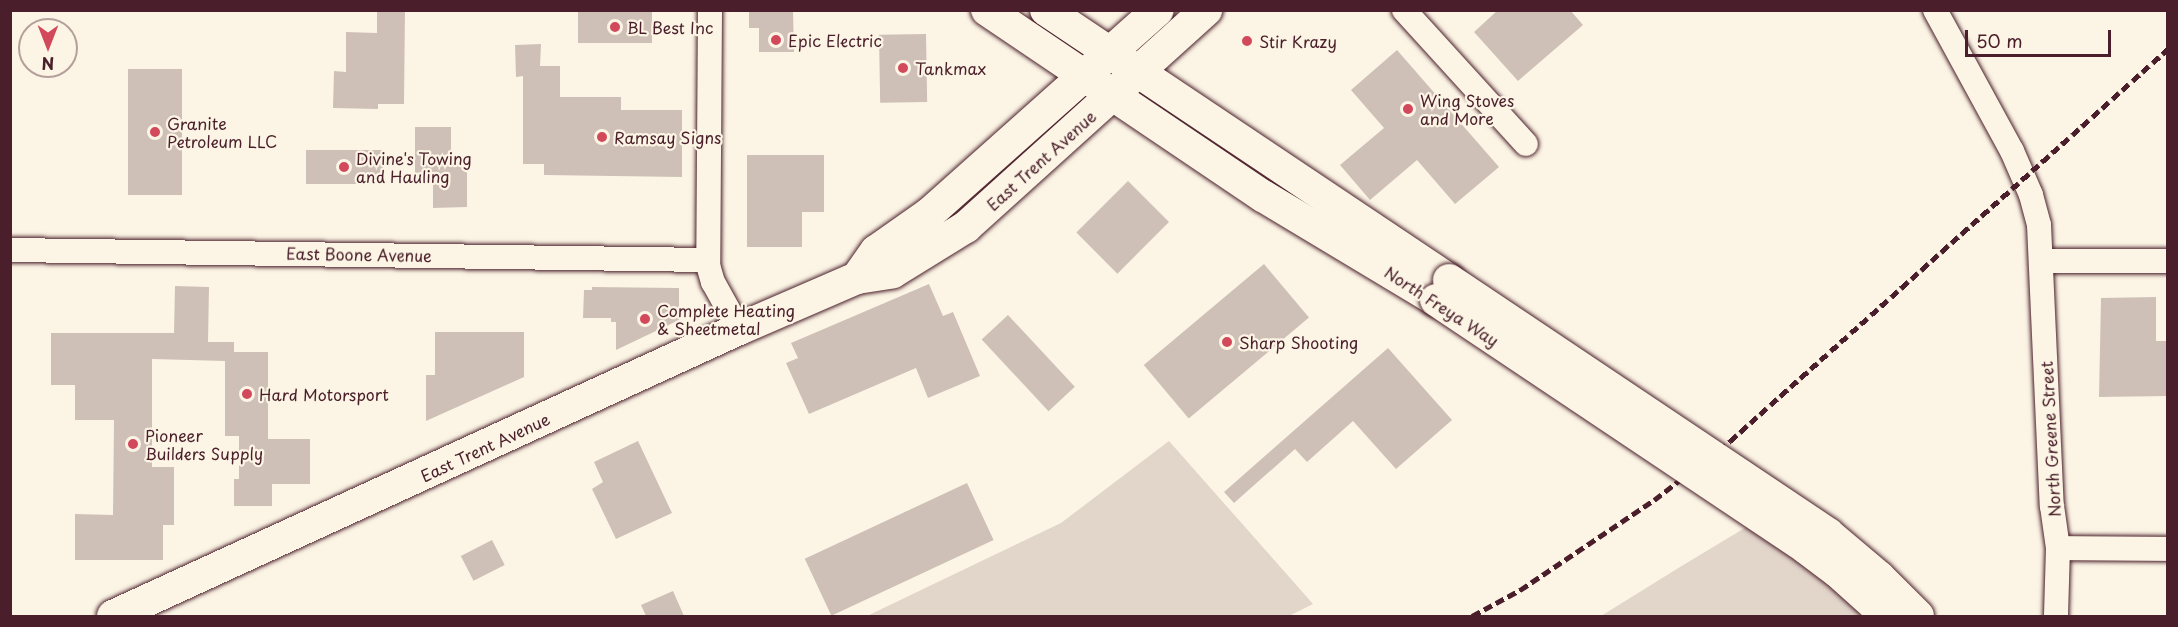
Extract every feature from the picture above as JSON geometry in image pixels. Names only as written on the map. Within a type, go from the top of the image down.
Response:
[{"type":"main road","name":"North Freya Way","points":[[987,10],[1263,196],[1443,290],[1828,534],[1879,577],[1918,616]]},
{"type":"main road","name":"North Freya Way","points":[[1046,10],[1398,246],[1443,290],[1806,548],[1837,571],[1887,616]]},
{"type":"main road","name":"East Trent Avenue","points":[[857,278],[876,251],[930,213],[1158,10]]},
{"type":"main road","name":"East Trent Avenue","points":[[113,616],[739,329],[857,278],[893,272],[966,227],[1206,10]]},
{"type":"main road","points":[[1263,196],[1271,191],[1282,191],[1347,228],[1398,246]]},
{"type":"street","points":[[710,10],[708,260],[711,276],[739,329]]},
{"type":"street","points":[[1404,10],[1526,144]]},
{"type":"street","name":"North Greene Street","points":[[1935,10],[1990,109],[2020,169],[2039,225],[2043,261],[2052,506],[2058,548],[2056,616]]},
{"type":"street","name":"East Boone Avenue","points":[[10,250],[708,260]]},
{"type":"street","points":[[2043,261],[2168,261]]},
{"type":"street","points":[[2058,548],[2168,549]]},
{"type":"shaded area","points":[[1169,441],[1313,604],[1289,616],[867,616],[1061,523]]},
{"type":"shaded area","points":[[1753,523],[1871,616],[1601,616],[1680,567]]},
{"type":"building","points":[[377,10],[405,10],[404,104],[378,104],[378,109],[333,108],[334,71],[346,72],[346,32],[377,33]]},
{"type":"building","name":"BL Best Inc","points":[[578,10],[652,10],[652,43],[578,43]]},
{"type":"building","name":"Epic Electric","points":[[749,10],[793,10],[794,52],[759,52],[759,28],[749,28]]},
{"type":"building","points":[[1498,10],[1570,10],[1583,25],[1518,81],[1474,32]]},
{"type":"building","name":"Tankmax","points":[[926,34],[927,102],[880,103],[879,35]]},
{"type":"building","name":"Ramsay Signs","points":[[541,44],[540,66],[560,66],[560,97],[621,97],[621,110],[682,110],[682,177],[544,175],[544,164],[523,164],[523,76],[516,77],[515,45]]},
{"type":"building","name":"Wing Stoves and More","points":[[1397,50],[1499,167],[1455,204],[1417,160],[1370,200],[1340,165],[1384,128],[1351,90]]},
{"type":"building","name":"Granite Petroleum LLC","points":[[128,69],[182,69],[182,195],[128,195]]},
{"type":"building","points":[[415,127],[451,127],[451,162],[467,162],[467,207],[433,208],[433,183],[415,183]]},
{"type":"building","name":"Divine's Towing and Hauling","points":[[306,150],[383,150],[383,184],[306,184]]},
{"type":"building","points":[[747,155],[824,155],[824,212],[802,212],[802,247],[747,247]]},
{"type":"building","points":[[1128,181],[1169,222],[1117,274],[1076,233]]},
{"type":"building","name":"Sharp Shooting","points":[[1264,264],[1309,318],[1189,419],[1144,365]]},
{"type":"building","points":[[929,284],[943,316],[953,312],[980,376],[928,398],[916,368],[809,414],[786,363],[798,358],[791,343]]},
{"type":"building","points":[[175,286],[209,287],[208,342],[234,342],[234,352],[268,352],[268,439],[310,439],[310,484],[272,484],[272,506],[234,506],[234,479],[239,479],[239,436],[225,436],[225,361],[152,359],[152,467],[174,467],[174,525],[163,525],[163,560],[75,560],[75,514],[113,515],[114,420],[75,420],[75,385],[51,385],[51,333],[174,333]]},
{"type":"building","name":"Complete Heating & Sheetmetal","points":[[592,287],[679,288],[679,320],[616,350],[616,322],[611,322],[611,318],[583,318],[584,290],[592,290]]},
{"type":"building","points":[[2156,297],[2156,341],[2168,341],[2168,396],[2099,397],[2101,298]]},
{"type":"building","points":[[1008,315],[1075,387],[1049,411],[982,340]]},
{"type":"building","points":[[435,332],[524,332],[524,377],[426,421],[426,375],[435,375]]},
{"type":"building","points":[[1388,348],[1452,420],[1396,469],[1353,421],[1307,462],[1295,449],[1234,503],[1224,492]]},
{"type":"building","points":[[638,441],[672,513],[616,539],[592,489],[603,482],[594,462]]},
{"type":"building","points":[[967,483],[994,540],[831,616],[805,559]]},
{"type":"building","points":[[492,540],[505,565],[474,581],[461,556]]},
{"type":"building","points":[[673,591],[684,616],[646,616],[641,605]]},
{"type":"railway","points":[[1472,616],[1520,590],[1654,500],[1730,441],[2168,49]]},
{"type":"place","name":"BL Best Inc","points":[[615,27]]},
{"type":"place","name":"Epic Electric","points":[[776,40]]},
{"type":"place","name":"Stir Krazy","points":[[1247,41]]},
{"type":"place","name":"Tankmax","points":[[903,68]]},
{"type":"place","name":"Wing Stoves and More","points":[[1408,109]]},
{"type":"place","name":"Granite Petroleum LLC","points":[[155,132]]},
{"type":"place","name":"Ramsay Signs","points":[[602,137]]},
{"type":"place","name":"Divine's Towing and Hauling","points":[[344,167]]},
{"type":"place","name":"Complete Heating & Sheetmetal","points":[[645,319]]},
{"type":"place","name":"Sharp Shooting","points":[[1227,342]]},
{"type":"place","name":"Hard Motorsport","points":[[247,394]]},
{"type":"place","name":"Pioneer Builders Supply","points":[[133,444]]}]
